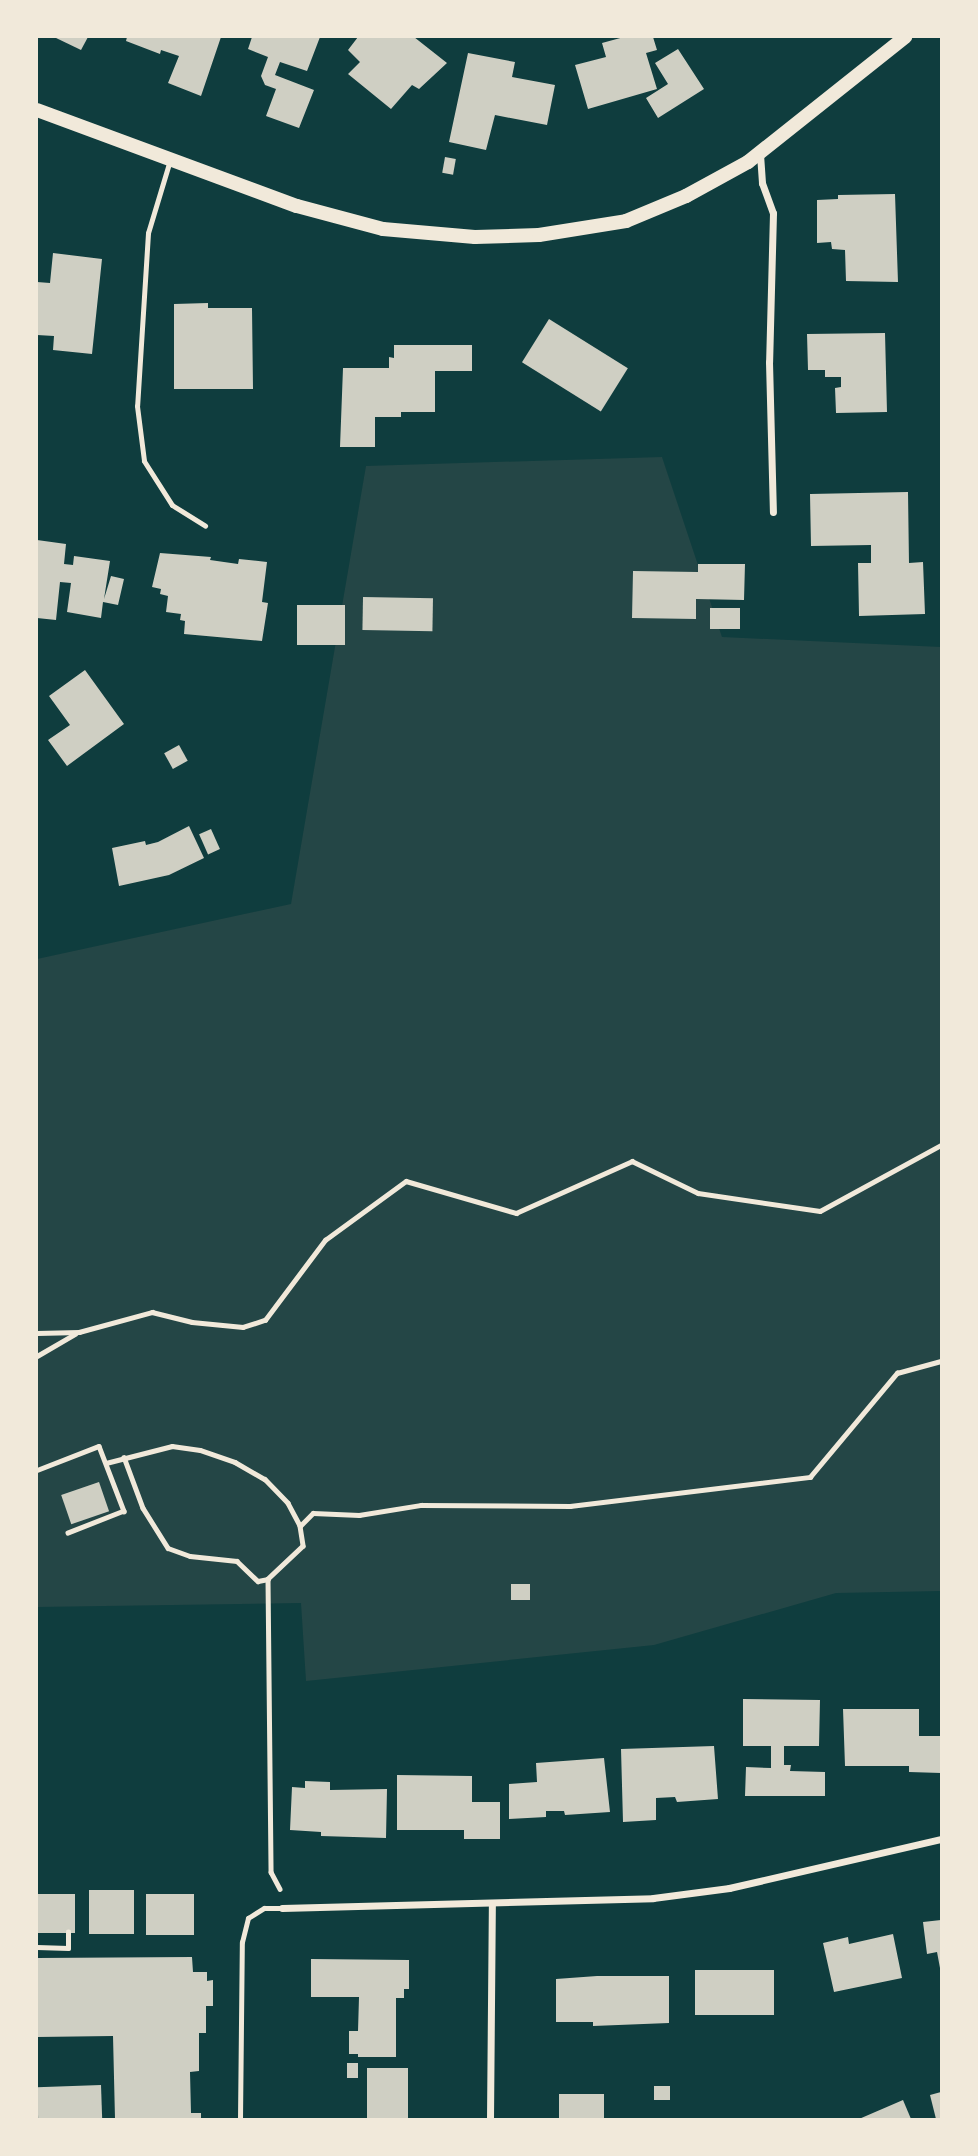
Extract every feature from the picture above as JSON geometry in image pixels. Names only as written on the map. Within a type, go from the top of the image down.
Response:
[{"type":"main road","points":[[37,110],[297,206],[371,226],[475,237],[539,235],[626,221],[686,196],[748,162],[905,37]]},
{"type":"street","points":[[760,152],[762,183],[773,213],[769,362],[773,512]]},
{"type":"street","points":[[282,1908],[653,1898],[729,1888],[941,1839]]},
{"type":"street","points":[[490,2119],[492,1904]]},
{"type":"lane","points":[[171,158],[148,233],[137,406],[144,461],[172,505],[205,526]]},
{"type":"lane","points":[[240,2119],[242,1942],[248,1918],[264,1908],[282,1908]]},
{"type":"path","points":[[37,1333],[79,1332],[152,1312],[192,1322],[243,1327],[265,1320],[325,1240],[406,1181],[516,1213],[632,1161],[698,1193],[820,1211],[941,1145]]},
{"type":"path","points":[[37,1356],[79,1332]]},
{"type":"path","points":[[300,1526],[313,1513],[359,1515],[421,1505],[569,1506],[810,1477],[897,1373],[941,1361]]},
{"type":"path","points":[[37,1470],[99,1446],[124,1511],[68,1533]]},
{"type":"path","points":[[106,1463],[124,1457],[172,1446],[200,1450],[235,1462],[265,1479],[288,1503],[300,1526],[303,1546],[268,1578],[258,1581],[237,1561],[190,1556],[168,1548],[143,1508],[124,1457]]},
{"type":"path","points":[[268,1578],[271,1872],[291,1908]]},
{"type":"path","points":[[37,1947],[68,1948],[68,1932]]},
{"type":"shaded area","points":[[662,457],[722,637],[941,647],[941,1591],[836,1593],[654,1645],[306,1681],[301,1603],[37,1607],[37,959],[291,904],[366,466]]},
{"type":"building","points":[[54,37],[88,37],[81,50]]},
{"type":"building","points":[[127,37],[221,37],[201,96],[168,83],[179,56],[161,50],[160,54],[126,41]]},
{"type":"building","points":[[252,37],[320,37],[307,71],[280,62],[275,75],[314,90],[299,128],[266,116],[276,89],[265,85],[261,76],[268,57],[248,49]]},
{"type":"building","points":[[358,37],[414,37],[447,63],[419,89],[412,85],[391,109],[348,74],[360,62],[348,50]]},
{"type":"building","points":[[624,37],[653,37],[657,50],[646,53],[657,89],[588,109],[575,65],[606,57],[602,43]]},
{"type":"building","points":[[678,49],[704,89],[658,118],[646,98],[668,84],[655,63]]},
{"type":"building","points":[[468,53],[515,62],[512,77],[555,85],[547,125],[495,115],[486,150],[449,142]]},
{"type":"building","points":[[445,157],[456,159],[453,175],[442,173]]},
{"type":"building","points":[[895,194],[898,282],[846,281],[845,250],[832,249],[831,242],[817,243],[817,200],[838,199],[838,195]]},
{"type":"building","points":[[53,253],[102,259],[92,354],[53,350],[54,336],[37,335],[37,282],[50,283]]},
{"type":"building","points":[[208,303],[208,308],[252,308],[253,389],[174,389],[174,304]]},
{"type":"building","points":[[549,319],[628,368],[601,412],[522,362]]},
{"type":"building","points":[[885,333],[887,412],[836,413],[835,388],[841,387],[841,377],[825,377],[825,370],[808,370],[807,334]]},
{"type":"building","points":[[394,345],[472,345],[472,371],[435,371],[435,412],[401,412],[401,417],[375,417],[375,447],[340,447],[343,368],[389,368],[389,357],[394,358]]},
{"type":"building","points":[[908,492],[909,563],[923,562],[925,614],[859,616],[858,563],[871,563],[871,545],[811,546],[810,494]]},
{"type":"building","points":[[37,540],[66,544],[64,564],[73,565],[74,556],[110,561],[104,599],[111,576],[124,579],[118,605],[103,602],[101,618],[67,612],[71,583],[60,582],[56,620],[37,618]]},
{"type":"building","points":[[160,553],[211,557],[210,560],[238,564],[239,559],[267,562],[262,602],[268,603],[262,641],[184,634],[185,621],[180,620],[181,614],[166,612],[168,596],[160,594],[161,589],[152,587]]},
{"type":"building","points":[[698,564],[745,564],[744,600],[696,599],[696,619],[632,618],[633,571],[698,572]]},
{"type":"building","points":[[363,597],[433,598],[432,631],[362,630]]},
{"type":"building","points":[[297,605],[345,605],[345,645],[297,645]]},
{"type":"building","points":[[710,608],[740,608],[740,629],[710,629]]},
{"type":"building","points":[[85,670],[124,724],[67,766],[48,740],[70,725],[49,696]]},
{"type":"building","points":[[179,745],[188,761],[173,769],[164,753]]},
{"type":"building","points":[[189,826],[204,858],[169,875],[119,886],[112,848],[145,841],[146,845],[158,842]]},
{"type":"building","points":[[211,829],[220,849],[208,854],[199,834]]},
{"type":"building","points":[[99,1482],[109,1511],[71,1524],[61,1495]]},
{"type":"building","points":[[511,1584],[530,1584],[530,1600],[511,1600]]},
{"type":"building","points":[[743,1699],[820,1700],[819,1746],[784,1746],[784,1765],[791,1765],[790,1771],[825,1772],[825,1796],[745,1796],[746,1767],[771,1768],[771,1746],[743,1746]]},
{"type":"building","points":[[843,1709],[919,1709],[919,1736],[941,1736],[941,1773],[909,1772],[909,1766],[845,1766]]},
{"type":"building","points":[[714,1746],[718,1799],[677,1802],[675,1797],[656,1798],[656,1820],[623,1822],[621,1749]]},
{"type":"building","points":[[604,1758],[610,1812],[565,1815],[564,1811],[546,1811],[546,1817],[509,1819],[509,1784],[537,1782],[536,1763]]},
{"type":"building","points":[[397,1775],[472,1776],[472,1802],[500,1802],[500,1839],[464,1839],[464,1830],[397,1830]]},
{"type":"building","points":[[305,1781],[330,1782],[330,1790],[387,1789],[386,1838],[321,1836],[321,1832],[290,1830],[292,1787],[305,1788]]},
{"type":"building","points":[[89,1890],[134,1890],[134,1934],[89,1934]]},
{"type":"building","points":[[37,1894],[75,1894],[75,1933],[37,1933]]},
{"type":"building","points":[[146,1894],[194,1894],[194,1935],[146,1935]]},
{"type":"building","points":[[941,1920],[940,1968],[937,1952],[927,1954],[923,1922]]},
{"type":"building","points":[[893,1934],[902,1978],[834,1992],[823,1943],[848,1937],[849,1944]]},
{"type":"building","points":[[192,1957],[193,1972],[207,1972],[207,1981],[213,1980],[213,2006],[206,2006],[206,2033],[199,2033],[199,2071],[190,2072],[191,2113],[201,2113],[201,2119],[115,2119],[113,2036],[37,2037],[37,1958]]},
{"type":"building","points":[[311,1959],[409,1960],[409,1989],[404,1989],[404,1998],[396,1998],[396,2057],[358,2057],[358,2054],[349,2054],[349,2031],[358,2031],[359,1997],[311,1997]]},
{"type":"building","points":[[695,1970],[774,1970],[774,2015],[695,2015]]},
{"type":"building","points":[[669,1976],[669,2023],[593,2026],[593,2022],[556,2022],[556,1979]]},
{"type":"building","points":[[347,2063],[358,2063],[358,2078],[347,2078]]},
{"type":"building","points":[[367,2068],[408,2068],[408,2119],[367,2119]]},
{"type":"building","points":[[101,2085],[102,2119],[38,2119],[37,2087]]},
{"type":"building","points":[[654,2086],[670,2086],[670,2100],[654,2100]]},
{"type":"building","points":[[941,2092],[941,2119],[936,2119],[930,2095]]},
{"type":"building","points":[[559,2094],[604,2094],[604,2119],[559,2119]]},
{"type":"building","points":[[903,2100],[911,2119],[859,2119]]}]
